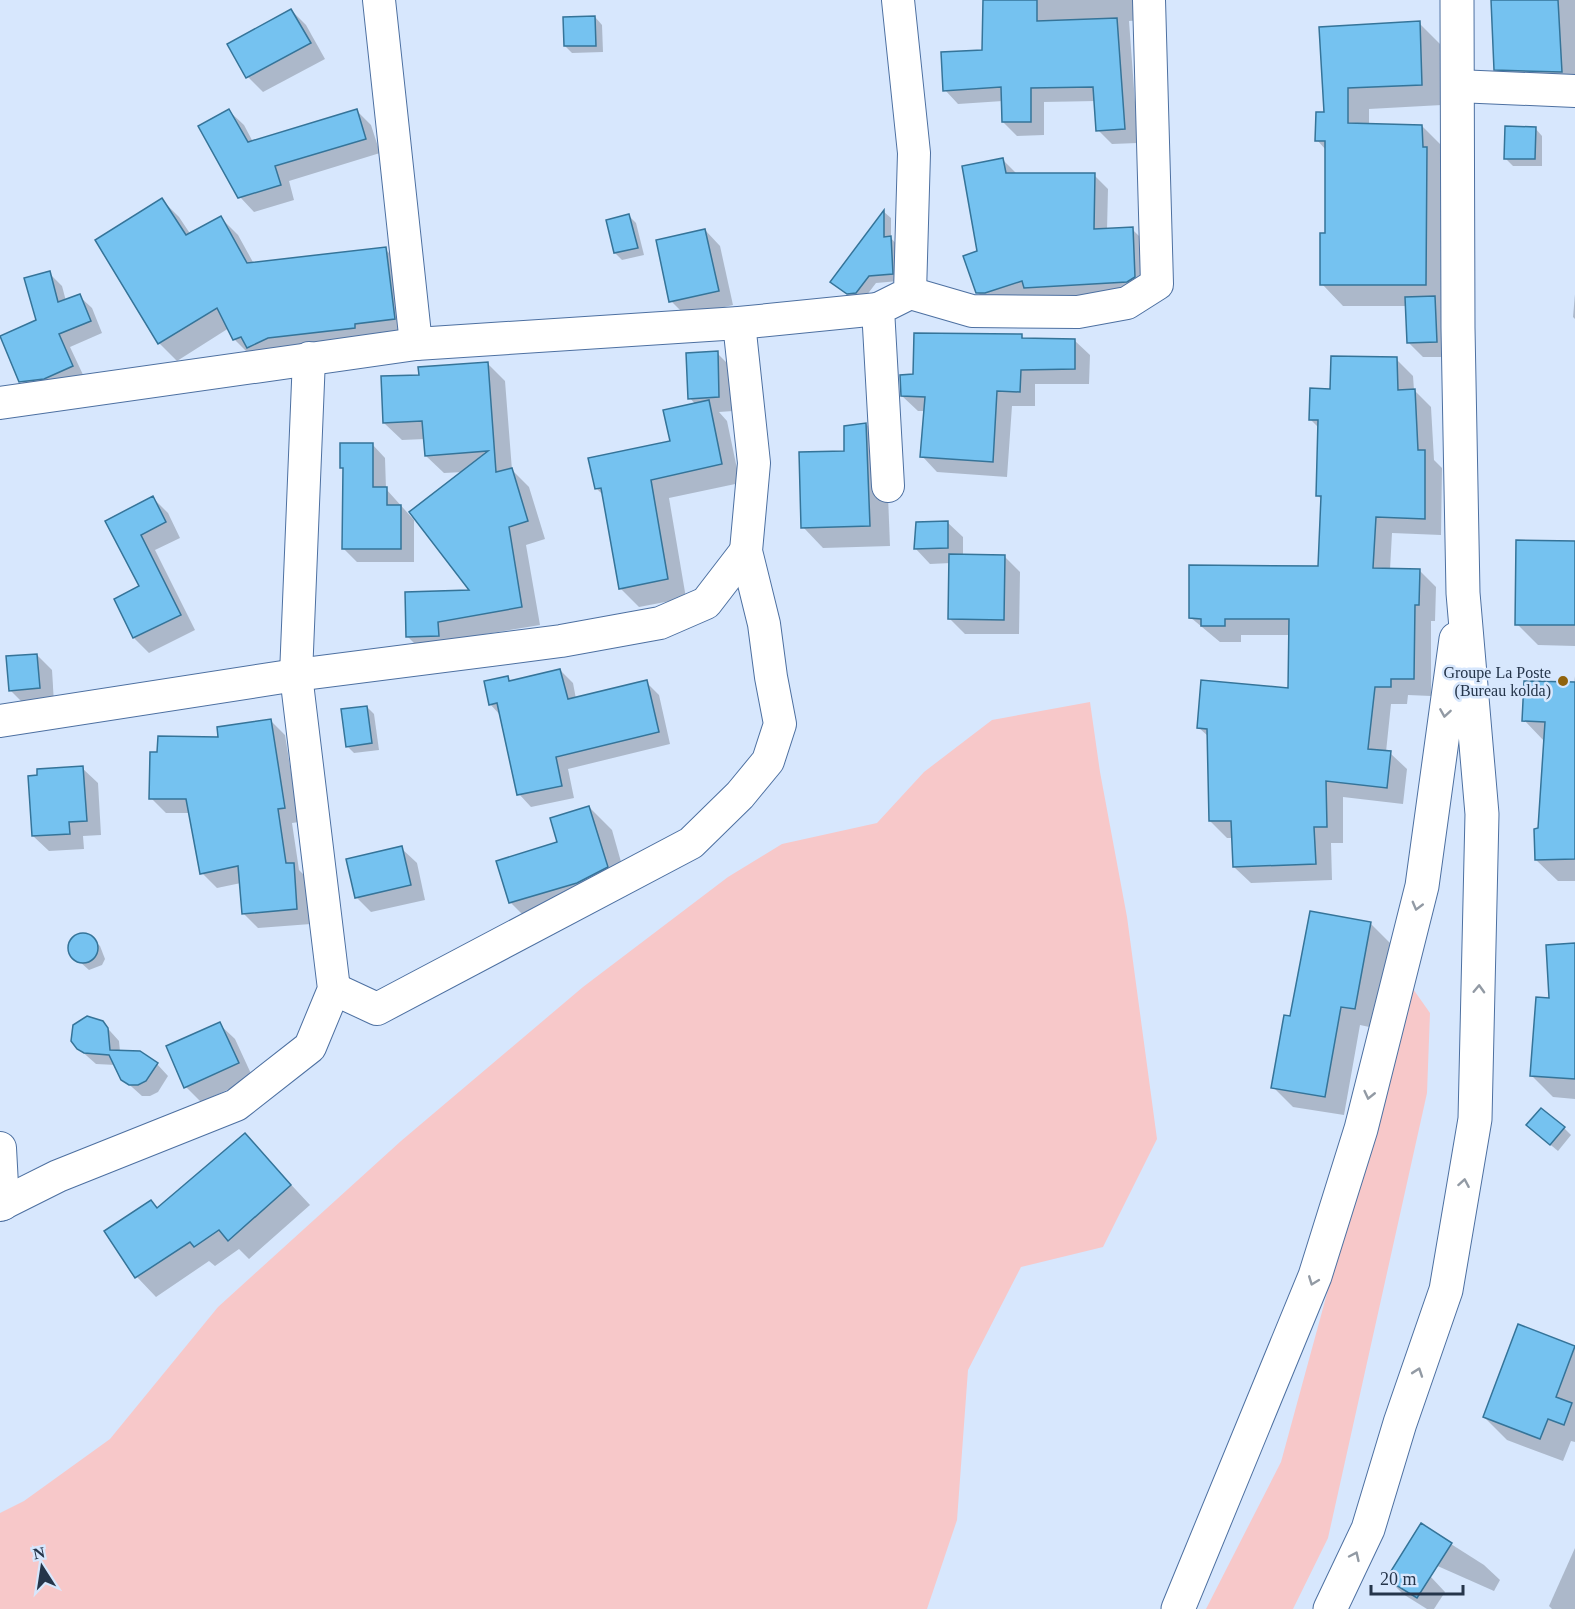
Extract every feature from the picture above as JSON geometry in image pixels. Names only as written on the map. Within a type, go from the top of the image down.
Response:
[{"type":"main road","points":[[1330,1609],[1368,1529],[1400,1423],[1446,1290],[1475,1119],[1482,814],[1463,593],[1457,0]]},
{"type":"main road","points":[[1178,1609],[1315,1276],[1361,1129],[1422,886],[1463,593]]},
{"type":"street","points":[[379,0],[416,344]]},
{"type":"street","points":[[898,0],[914,153],[910,293]]},
{"type":"street","points":[[0,403],[416,344],[739,322],[878,309],[910,293],[972,311],[1078,312],[1127,303],[1157,284],[1149,0]]},
{"type":"street","points":[[1457,86],[1575,91]]},
{"type":"street","points":[[878,309],[888,486]]},
{"type":"street","points":[[334,989],[377,1009],[691,843],[740,795],[768,761],[780,724],[764,624],[746,551],[754,463],[739,322]]},
{"type":"street","points":[[0,1148],[1,1204],[58,1176],[237,1105],[309,1047],[334,989],[296,675],[309,358]]},
{"type":"street","points":[[0,721],[296,675],[561,641],[660,623],[706,603],[746,551]]},
{"type":"shaded area","points":[[1090,702],[1100,772],[1127,917],[1157,1139],[1103,1247],[1021,1267],[968,1370],[957,1520],[927,1609],[0,1609],[0,1513],[24,1501],[110,1439],[218,1307],[401,1141],[583,987],[728,877],[782,844],[877,823],[924,772],[992,720]]},
{"type":"shaded area","points":[[1411,986],[1430,1013],[1427,1093],[1328,1538],[1293,1609],[1206,1609],[1281,1462]]},
{"type":"building","points":[[983,0],[1037,0],[1037,21],[1117,18],[1125,129],[1096,131],[1093,87],[1031,88],[1031,122],[1002,122],[1001,87],[943,91],[941,52],[982,50]]},
{"type":"building","points":[[1491,0],[1558,0],[1562,72],[1494,70]]},
{"type":"building","points":[[291,9],[311,43],[246,78],[227,44]]},
{"type":"building","points":[[595,16],[596,46],[564,46],[563,17]]},
{"type":"building","points":[[1420,21],[1422,85],[1348,88],[1348,123],[1422,125],[1423,147],[1427,147],[1426,285],[1320,285],[1320,233],[1325,233],[1325,141],[1315,141],[1316,112],[1324,112],[1319,27]]},
{"type":"building","points":[[229,109],[248,142],[357,109],[366,139],[275,166],[281,185],[238,198],[198,126]]},
{"type":"building","points":[[1505,126],[1536,127],[1535,159],[1504,159]]},
{"type":"building","points":[[1003,158],[1006,173],[1095,173],[1094,229],[1133,227],[1135,277],[1127,282],[1024,288],[1022,281],[985,293],[976,293],[963,256],[977,251],[962,166]]},
{"type":"building","points":[[162,198],[186,235],[221,216],[247,263],[386,247],[395,319],[355,324],[355,328],[268,338],[247,348],[241,337],[233,340],[217,308],[158,344],[95,240]]},
{"type":"building","points":[[884,210],[884,237],[891,236],[893,274],[869,276],[856,293],[847,294],[830,282]]},
{"type":"building","points":[[629,214],[638,248],[614,253],[606,220]]},
{"type":"building","points":[[705,229],[719,291],[669,302],[656,240]]},
{"type":"building","points":[[50,271],[58,302],[80,294],[91,321],[59,334],[73,366],[44,379],[19,382],[0,336],[36,320],[24,278]]},
{"type":"building","points":[[1435,296],[1437,342],[1407,343],[1405,297]]},
{"type":"building","points":[[914,333],[1022,334],[1022,338],[1075,339],[1075,369],[1021,370],[1020,392],[997,391],[993,462],[920,457],[925,397],[901,396],[900,375],[913,374]]},
{"type":"building","points":[[718,351],[719,397],[688,399],[686,353]]},
{"type":"building","points":[[1331,356],[1397,357],[1398,390],[1415,389],[1418,450],[1425,450],[1425,519],[1376,517],[1373,568],[1420,569],[1419,605],[1415,605],[1414,679],[1391,679],[1391,687],[1375,687],[1368,749],[1391,751],[1387,788],[1326,781],[1327,827],[1314,827],[1316,864],[1233,867],[1231,821],[1209,821],[1207,729],[1197,728],[1201,680],[1288,688],[1289,619],[1225,619],[1225,626],[1201,626],[1201,619],[1189,618],[1189,565],[1318,566],[1321,496],[1316,496],[1318,420],[1309,420],[1310,388],[1330,389]]},
{"type":"building","points":[[488,362],[496,472],[512,468],[528,521],[509,527],[522,607],[438,622],[439,636],[406,637],[405,592],[469,590],[409,512],[488,451],[425,456],[422,421],[383,423],[381,376],[419,375],[418,367]]},
{"type":"building","points":[[709,400],[722,464],[651,480],[668,579],[619,589],[601,488],[595,489],[588,458],[670,441],[663,410]]},
{"type":"building","points":[[866,423],[870,526],[801,528],[799,452],[844,451],[844,426]]},
{"type":"building","points":[[340,443],[373,443],[373,487],[387,487],[387,505],[401,505],[401,549],[342,549],[343,468],[340,468]]},
{"type":"building","points":[[153,496],[166,522],[141,535],[181,615],[133,638],[114,599],[139,586],[105,521]]},
{"type":"building","points":[[948,521],[948,548],[914,549],[916,522]]},
{"type":"building","points":[[1516,540],[1575,541],[1575,625],[1515,625]]},
{"type":"building","points":[[949,554],[1005,555],[1004,620],[948,619]]},
{"type":"building","points":[[37,654],[40,688],[9,691],[6,656]]},
{"type":"building","points":[[560,669],[568,699],[647,680],[659,732],[556,757],[562,786],[517,795],[497,703],[489,705],[484,681],[508,676],[509,681]]},
{"type":"building","points":[[1524,681],[1575,682],[1575,859],[1535,860],[1534,829],[1538,828],[1545,722],[1522,721]]},
{"type":"building","points":[[367,706],[372,743],[346,747],[341,709]]},
{"type":"building","points":[[271,719],[285,808],[278,809],[286,863],[294,863],[297,909],[242,914],[238,866],[200,874],[186,799],[149,799],[150,752],[157,752],[158,736],[218,737],[217,727]]},
{"type":"building","points":[[83,766],[87,821],[69,822],[70,834],[32,836],[28,776],[37,775],[37,769]]},
{"type":"building","points":[[589,806],[608,867],[577,883],[509,903],[496,861],[557,842],[550,818]]},
{"type":"building","points":[[402,846],[411,885],[355,898],[346,859]]},
{"type":"building","points":[[1310,911],[1371,922],[1355,1009],[1341,1007],[1325,1097],[1271,1088],[1284,1015],[1290,1016]]},
{"type":"building","points":[[83,933],[94,937],[98,948],[94,959],[83,963],[72,959],[68,948],[72,937]]},
{"type":"building","points":[[1575,943],[1575,1079],[1530,1076],[1536,997],[1549,998],[1546,945]]},
{"type":"building","points":[[87,1016],[103,1021],[108,1028],[110,1050],[140,1051],[158,1063],[146,1081],[138,1085],[129,1085],[121,1080],[109,1055],[84,1053],[77,1049],[71,1041],[73,1025]]},
{"type":"building","points":[[220,1022],[239,1063],[184,1088],[166,1046]]},
{"type":"building","points":[[1541,1108],[1565,1127],[1550,1145],[1526,1125]]},
{"type":"building","points":[[245,1133],[291,1185],[228,1241],[219,1230],[194,1247],[190,1242],[135,1278],[104,1231],[151,1200],[157,1208]]},
{"type":"building","points":[[1518,1324],[1575,1346],[1556,1397],[1572,1403],[1564,1425],[1548,1419],[1540,1439],[1483,1417]]},
{"type":"building","points":[[1421,1523],[1452,1543],[1417,1598],[1386,1579]]},
{"type":"place","name":"Groupe La Poste (Bureau kolda)","points":[[1563,681]]}]
